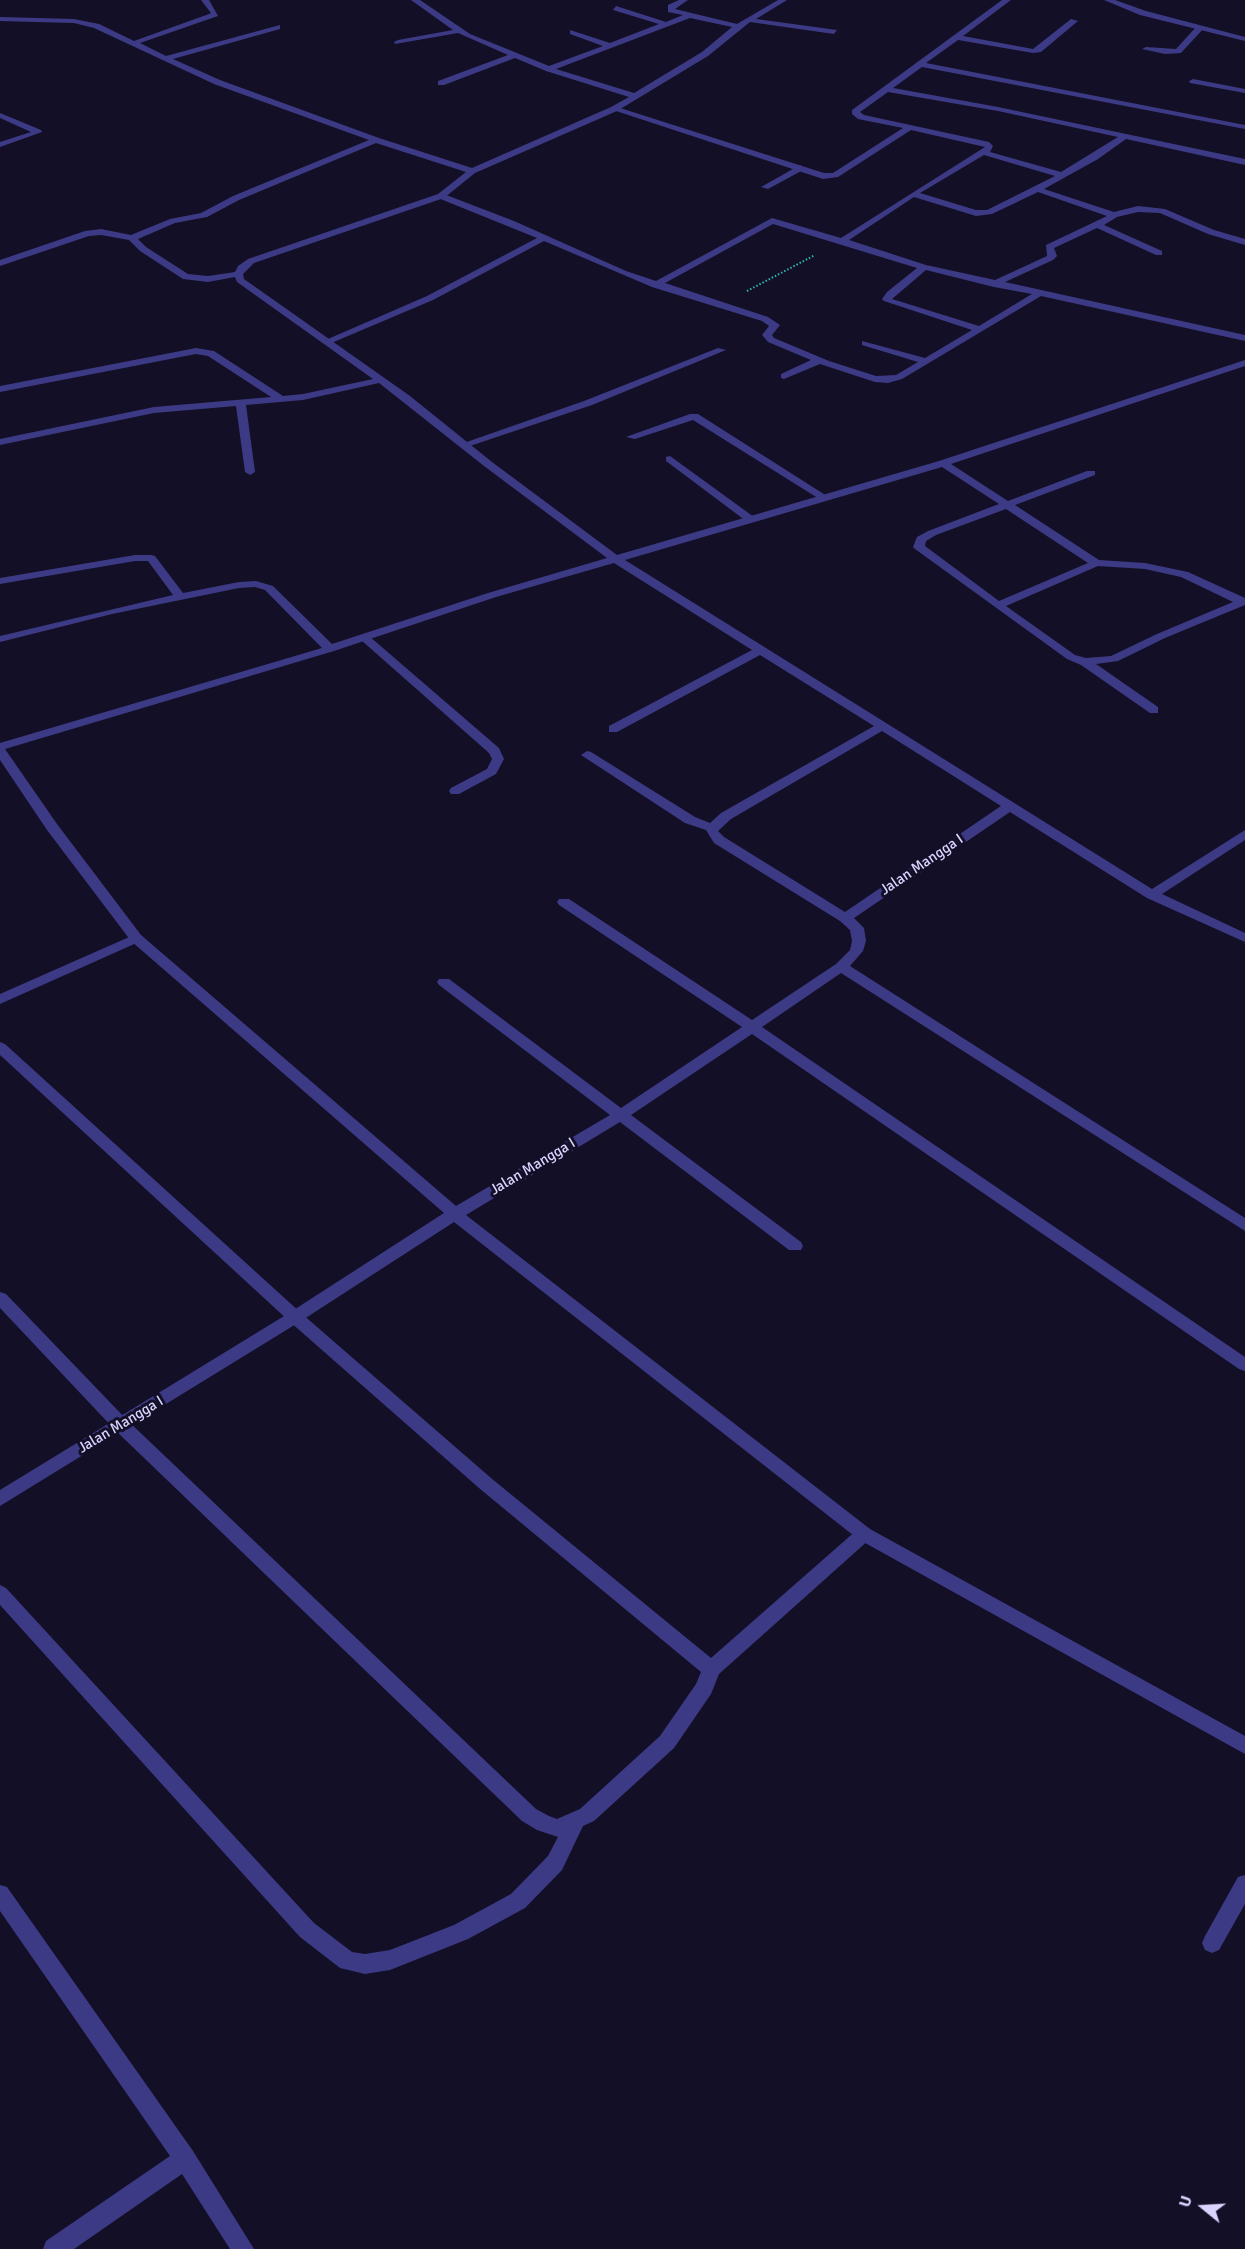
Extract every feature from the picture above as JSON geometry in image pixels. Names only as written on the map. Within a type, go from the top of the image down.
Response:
[{"type":"street","points":[[134,43],[212,16],[214,14],[205,0]]},
{"type":"street","points":[[415,0],[457,31],[549,69],[634,96]]},
{"type":"street","points":[[684,0],[670,9],[687,16],[738,26]]},
{"type":"street","points":[[783,0],[738,26],[705,54],[614,109],[472,171],[441,196],[270,254],[241,268],[238,274],[240,280],[381,380],[463,445],[616,559],[1152,895],[1245,938]]},
{"type":"street","points":[[842,241],[913,194],[988,149],[987,144],[856,115],[855,112],[1007,0]]},
{"type":"street","points":[[1108,0],[1143,14],[1245,39]]},
{"type":"street","points":[[616,8],[666,24]]},
{"type":"street","points":[[549,69],[687,16]]},
{"type":"street","points":[[0,19],[74,21],[96,26],[217,82],[376,140],[472,171]]},
{"type":"street","points":[[749,20],[834,32]]},
{"type":"street","points":[[956,37],[1033,51],[1038,50],[1074,21]]},
{"type":"street","points":[[166,58],[277,27]]},
{"type":"street","points":[[1146,49],[1165,52],[1178,51],[1200,28]]},
{"type":"street","points":[[398,42],[457,31]]},
{"type":"street","points":[[573,32],[609,45]]},
{"type":"street","points":[[441,82],[516,56]]},
{"type":"street","points":[[920,64],[1245,127]]},
{"type":"street","points":[[1193,81],[1245,91]]},
{"type":"street","points":[[886,89],[1245,162]]},
{"type":"street","points":[[614,109],[832,176],[910,127]]},
{"type":"street","points":[[0,114],[38,132],[0,145]]},
{"type":"street","points":[[913,194],[982,213],[1037,189],[1095,157],[1125,136]]},
{"type":"street","points":[[0,263],[88,233],[101,232],[132,238],[173,221],[210,213],[236,198],[376,140]]},
{"type":"street","points":[[1235,160],[1245,151]]},
{"type":"street","points":[[982,152],[1062,175]]},
{"type":"street","points":[[765,187],[800,168]]},
{"type":"street","points":[[1037,189],[1114,215]]},
{"type":"street","points":[[441,196],[491,214],[655,285],[773,323],[775,325],[768,338],[820,360],[869,378],[884,381],[899,377],[1038,294]]},
{"type":"street","points":[[994,284],[1053,256],[1049,247],[1114,215],[1138,209],[1162,212],[1211,232],[1245,242]]},
{"type":"street","points":[[655,285],[770,222],[781,222],[924,267],[1245,338]]},
{"type":"street","points":[[1099,224],[1103,228],[1159,253]]},
{"type":"street","points":[[132,238],[143,249],[186,278],[208,279],[238,274]]},
{"type":"street","points":[[327,342],[430,298],[543,238]]},
{"type":"street","points":[[924,267],[890,294],[887,299],[889,302],[980,329]]},
{"type":"street","points":[[865,343],[926,361]]},
{"type":"street","points":[[463,445],[588,403],[721,350]]},
{"type":"street","points":[[0,389],[196,351],[211,353],[280,398]]},
{"type":"street","points":[[784,376],[820,360]]},
{"type":"street","points":[[1245,363],[943,463],[492,595],[330,649],[0,749],[52,827],[136,938],[455,1214],[864,1534],[1245,1746]]},
{"type":"street","points":[[0,442],[154,410],[303,397],[381,380]]},
{"type":"street","points":[[241,402],[250,472]]},
{"type":"street","points":[[631,437],[694,416],[825,498]]},
{"type":"street","points":[[670,459],[750,519]]},
{"type":"street","points":[[943,463],[1096,563]]},
{"type":"street","points":[[1091,473],[932,533],[921,539],[919,547],[1071,657],[1085,662],[1154,710]]},
{"type":"street","points":[[0,581],[135,558],[151,558],[181,598]]},
{"type":"street","points":[[997,605],[1096,563],[1145,566],[1184,574],[1244,602]]},
{"type":"street","points":[[0,639],[112,611],[239,585],[261,585],[269,588],[330,649]]},
{"type":"street","points":[[1085,662],[1114,659],[1161,636],[1244,602]]},
{"type":"street","points":[[365,638],[495,751],[498,759],[492,771],[454,791]]},
{"type":"street","points":[[613,729],[762,650]]},
{"type":"street","points":[[712,828],[726,816],[884,725]]},
{"type":"street","points":[[587,755],[690,820],[712,828]]},
{"type":"street","name":"Jalan Mangga I","points":[[0,1499],[295,1317],[455,1214],[621,1115],[841,967],[856,951],[859,941],[857,928],[845,918],[1010,806]]},
{"type":"street","points":[[712,828],[712,832],[719,840],[845,918]]},
{"type":"street","points":[[1152,895],[1245,834]]},
{"type":"street","points":[[564,902],[752,1027],[1245,1365]]},
{"type":"street","points":[[0,999],[136,938]]},
{"type":"street","points":[[841,967],[1245,1225]]},
{"type":"street","points":[[444,982],[795,1246]]},
{"type":"street","points":[[0,1047],[295,1317],[485,1483],[711,1669]]},
{"type":"street","points":[[0,1298],[121,1425],[529,1815],[544,1824],[558,1828],[586,1815],[667,1742],[704,1688],[711,1669],[864,1534]]},
{"type":"street","points":[[0,1593],[307,1930],[347,1961],[365,1964],[390,1960],[462,1932],[518,1901],[555,1863],[575,1822]]},
{"type":"street","points":[[1212,1943],[1245,1884]]},
{"type":"street","points":[[0,1894],[185,2159],[243,2249]]},
{"type":"street","points":[[54,2249],[185,2159]]},
{"type":"path","points":[[720,305],[842,241]]}]
